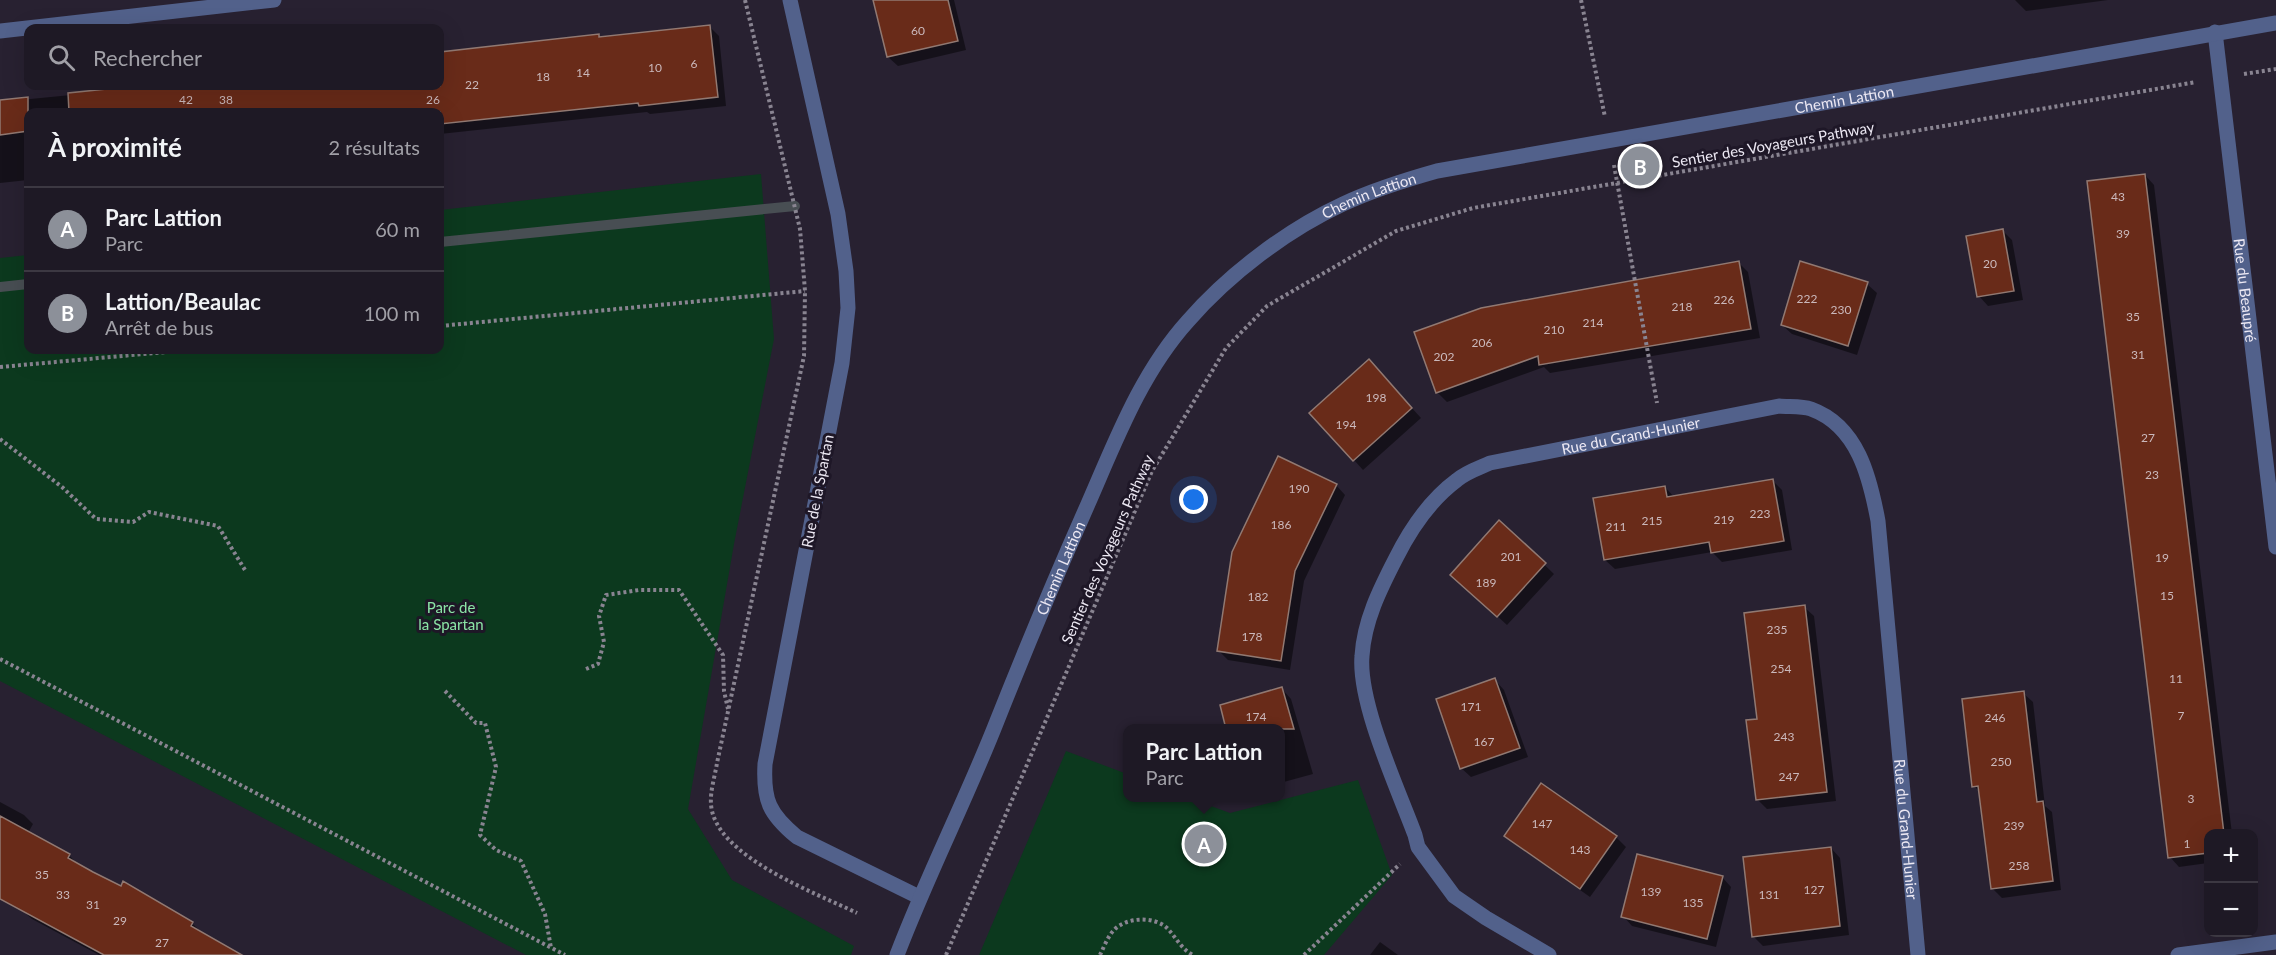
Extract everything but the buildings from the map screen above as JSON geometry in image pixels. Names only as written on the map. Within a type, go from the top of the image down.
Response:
[{"type":"street","points":[[55,24],[274,0]]},
{"type":"street","name":"Rue de la Spartan","points":[[790,0],[838,214],[846,272],[848,308],[842,363],[765,764],[764,786],[769,808],[781,824],[797,837],[919,897]]},
{"type":"street","name":"Chemin Lattion","points":[[897,955],[919,897],[996,723],[1023,652],[1134,401],[1159,357],[1189,320],[1217,292],[1296,229],[1343,204],[1393,184],[1437,171],[2276,23]]},
{"type":"street","points":[[0,30],[24,27]]},
{"type":"street","name":"Rue du Beaupré","points":[[2215,32],[2275,537]]},
{"type":"street","name":"Rue du Grand-Hunier","points":[[1549,955],[1486,918],[1454,896],[1418,847],[1366,695],[1362,658],[1368,622],[1379,591],[1404,542],[1424,510],[1458,478],[1490,463],[1779,406],[1810,409],[1832,420],[1855,445],[1871,483],[1878,521],[1918,955]]},
{"type":"street","points":[[2178,955],[2276,942]]},
{"type":"path","points":[[746,0],[800,228],[806,291],[804,356],[717,763],[711,805],[721,833],[747,857],[857,913]]},
{"type":"path","points":[[1581,0],[1610,140],[1662,428]]},
{"type":"path","name":"Sentier des Voyageurs Pathway","points":[[946,955],[1152,471],[1226,348],[1267,306],[1396,231],[1473,208],[2276,69]]},
{"type":"path","points":[[444,326],[806,291]]},
{"type":"path","points":[[0,367],[144,354]]},
{"type":"path","points":[[0,439],[62,488],[96,519],[133,522],[149,512],[218,526],[245,570]]},
{"type":"path","points":[[586,669],[598,663],[604,642],[599,616],[606,595],[639,590],[679,590],[723,655],[724,691],[728,711]]},
{"type":"path","points":[[0,658],[565,955]]},
{"type":"path","points":[[445,691],[476,723],[485,723],[496,767],[480,835],[496,850],[520,861],[545,914],[551,948]]},
{"type":"path","points":[[1304,955],[1418,847]]},
{"type":"path","points":[[1100,955],[1114,930],[1132,921],[1147,919],[1163,924],[1180,946],[1193,955]]},
{"type":"green space","name":"Parc de la Spartan","points":[[761,174],[774,339],[734,544],[688,809],[732,880],[854,946],[851,955],[526,955],[0,681],[0,258],[24,255],[24,354],[444,354],[444,210]]},
{"type":"green space","points":[[1066,751],[1123,772],[1123,802],[1200,802],[1230,813],[1273,802],[1285,802],[1285,799],[1358,780],[1392,875],[1324,955],[979,955]]},
{"type":"waterway","points":[[444,242],[795,206]]},
{"type":"waterway","points":[[0,287],[24,284]]},
{"type":"place","name":"Lattion/Beaulac","points":[[1640,166]]},
{"type":"place","name":"Parc Lattion","points":[[1204,844]]}]
